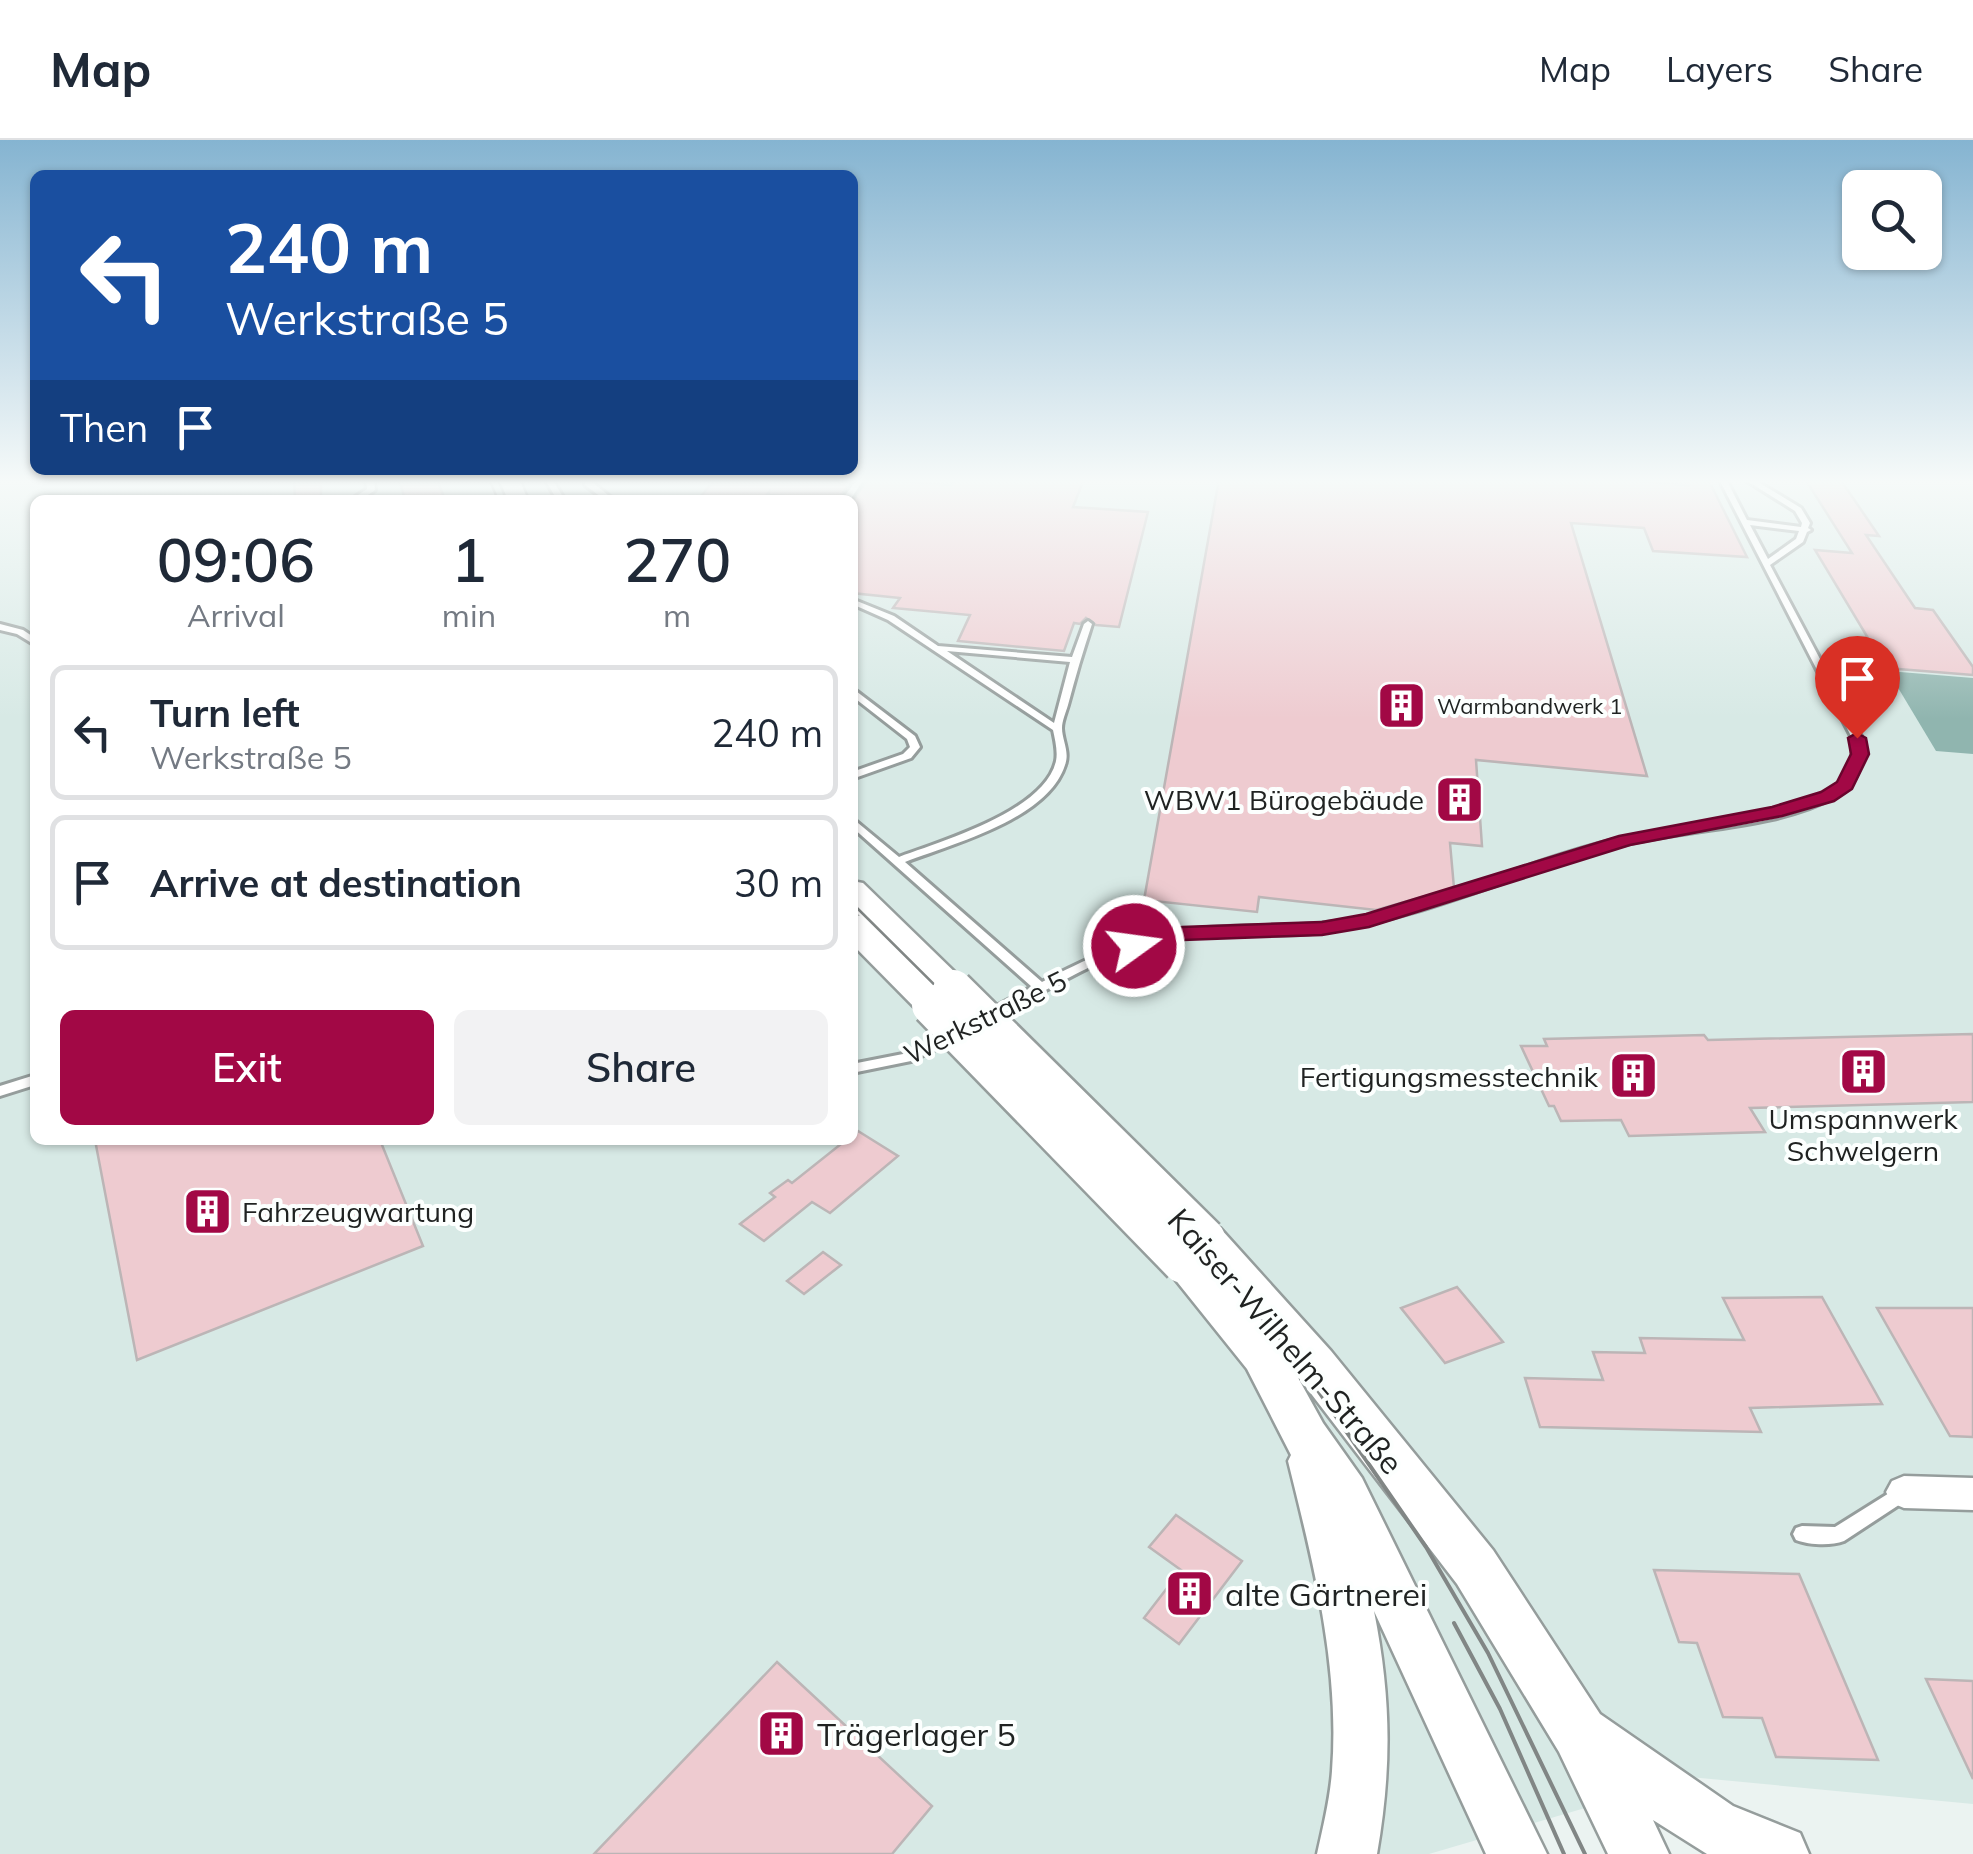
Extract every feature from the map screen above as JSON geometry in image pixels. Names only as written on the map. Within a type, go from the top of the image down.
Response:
[{"type":"main road","name":"Kaiser-Wilhelm-Straße","points":[[858,897],[942,998],[1194,1251],[1315,1364],[1474,1568],[1579,1732],[1639,1854]]},
{"type":"main road","name":"Kaiser-Wilhelm-Straße","points":[[858,929],[942,998]]},
{"type":"main road","name":"Kaiser-Wilhelm-Straße","points":[[1194,1251],[1262,1356],[1306,1438],[1345,1494],[1517,1854]]},
{"type":"main road","points":[[1306,1438],[1344,1589],[1360,1677],[1361,1772],[1348,1854]]},
{"type":"main road","points":[[1579,1732],[1712,1827],[1780,1854]]},
{"type":"street","points":[[1904,1492],[1973,1494]]},
{"type":"lane","name":"Werkstraße 5","points":[[858,1068],[906,1058],[1113,953],[1154,938],[1182,933],[1322,928],[1369,920],[1576,854],[1775,812],[1827,796],[1845,785],[1855,769],[1860,754],[1857,738],[1763,559]]},
{"type":"lane","points":[[1766,564],[1776,559]]},
{"type":"lane","points":[[858,604],[892,618],[1057,729]]},
{"type":"lane","points":[[897,861],[1003,820],[1048,788],[1060,770],[1063,748],[1057,729],[1088,624]]},
{"type":"lane","points":[[0,627],[30,639]]},
{"type":"lane","points":[[938,648],[1075,660]]},
{"type":"lane","points":[[858,696],[912,738],[914,747],[907,756],[858,774]]},
{"type":"lane","points":[[858,827],[1042,989]]},
{"type":"lane","points":[[0,1091],[30,1082]]},
{"type":"lane","points":[[1802,1534],[1838,1535],[1904,1492]]},
{"type":"shaded area","points":[[0,559],[30,559],[30,1145],[858,1145],[858,559],[1973,559],[1973,1804],[1690,1777],[1429,1854],[0,1854]]},
{"type":"water","points":[[1888,671],[1973,678],[1973,754],[1936,751]]},
{"type":"building","points":[[858,559],[1136,559],[1119,627],[1096,625],[1086,618],[1080,624],[1074,623],[1064,651],[958,641],[970,615],[893,608],[900,598],[858,594]]},
{"type":"building","name":"Warmbandwerk 1","points":[[1205,559],[1582,559],[1647,776],[1476,760],[1482,846],[1450,843],[1454,888],[1376,910],[1259,897],[1257,912],[1144,900]]},
{"type":"building","points":[[1820,559],[1882,559],[1915,608],[1933,610],[1973,667],[1973,675],[1886,668]]},
{"type":"building","points":[[1973,1034],[1973,1102],[1750,1108],[1765,1132],[1629,1136],[1621,1120],[1561,1121],[1554,1106],[1549,1106],[1521,1046],[1547,1046],[1544,1039]]},
{"type":"building","points":[[858,1131],[898,1156],[830,1213],[812,1202],[764,1241],[740,1224],[775,1197],[770,1193],[788,1180],[792,1183],[840,1145],[858,1145]]},
{"type":"building","name":"Fahrzeugwartung","points":[[96,1145],[382,1145],[423,1246],[137,1360]]},
{"type":"building","points":[[823,1252],[841,1265],[804,1294],[787,1281]]},
{"type":"building","points":[[1457,1287],[1503,1342],[1445,1363],[1401,1308]]},
{"type":"building","points":[[1822,1297],[1882,1404],[1750,1408],[1761,1432],[1540,1427],[1525,1378],[1603,1380],[1593,1352],[1645,1353],[1640,1338],[1744,1340],[1723,1298]]},
{"type":"building","points":[[1877,1308],[1973,1308],[1973,1437],[1950,1436]]},
{"type":"building","name":"alte Gärtnerei","points":[[1176,1515],[1242,1561],[1179,1644],[1144,1618],[1181,1570],[1149,1547]]},
{"type":"building","points":[[1654,1570],[1799,1574],[1878,1760],[1776,1757],[1762,1718],[1723,1717],[1697,1643],[1679,1642]]},
{"type":"building","name":"Trägerlager 5","points":[[777,1662],[932,1806],[892,1854],[594,1854]]},
{"type":"building","points":[[1926,1679],[1973,1681],[1973,1779]]},
{"type":"tram line","points":[[858,909],[1199,1247],[1299,1362]]},
{"type":"tram line","points":[[1297,1360],[1426,1547],[1488,1653],[1585,1854]]},
{"type":"tram line","points":[[1454,1623],[1500,1709],[1564,1854]]},
{"type":"place","name":"Warmbandwerk 1","points":[[1402,706]]},
{"type":"place","name":"WBW1 Bürogebäude","points":[[1459,799]]},
{"type":"place","name":"Umspannwerk Schwelgern","points":[[1863,1071]]},
{"type":"place","name":"Fertigungsmesstechnik","points":[[1633,1076]]},
{"type":"place","name":"Fahrzeugwartung","points":[[207,1211]]},
{"type":"place","name":"alte Gärtnerei","points":[[1190,1594]]},
{"type":"place","name":"Trägerlager 5","points":[[782,1734]]},
{"type":"route","points":[[1134,946],[1182,933],[1322,928],[1369,920],[1626,840],[1775,812],[1827,796],[1845,785],[1860,754],[1857,738]]}]
